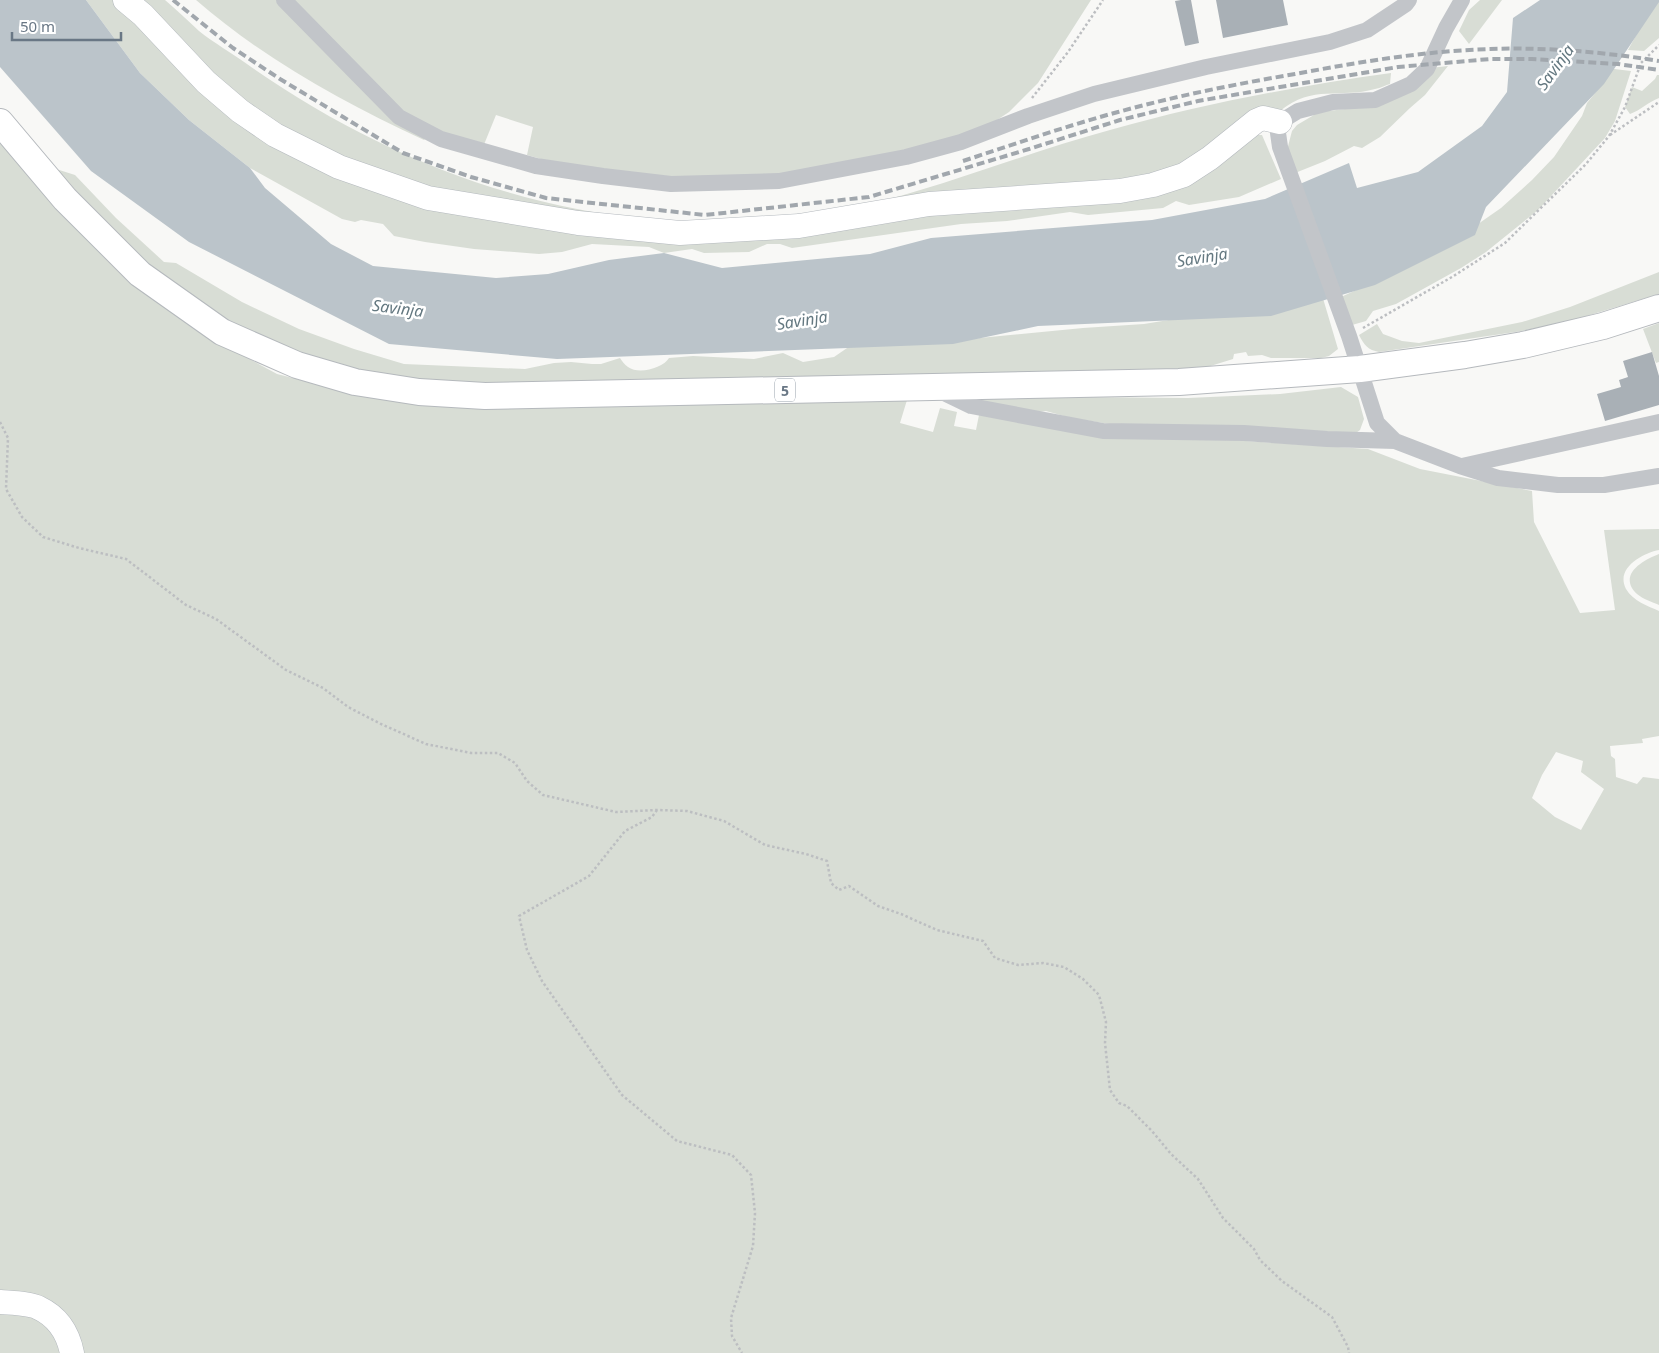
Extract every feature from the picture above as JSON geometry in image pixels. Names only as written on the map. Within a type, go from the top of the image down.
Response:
[{"type":"main road","name":"5","points":[[0,122],[65,199],[140,274],[222,332],[297,365],[355,382],[418,392],[484,396],[1179,382],[1360,369],[1465,355],[1523,345],[1602,326],[1659,308]]},
{"type":"street","points":[[125,0],[143,15],[206,82],[240,111],[275,135],[339,167],[428,198],[588,224],[680,233],[799,226],[929,204],[1120,191],[1153,185],[1184,175],[1231,142],[1256,121],[1263,118],[1280,122],[1298,111],[1333,102],[1375,100],[1411,84],[1427,69],[1446,28],[1462,0]]},
{"type":"street","points":[[284,0],[399,117],[441,139],[536,166],[671,184],[779,181],[906,157],[961,142],[1028,116],[1094,94],[1206,67],[1330,42],[1367,30],[1406,4],[1409,0]]},
{"type":"street","points":[[1280,122],[1278,133],[1280,147],[1349,336],[1377,423],[1395,442]]},
{"type":"street","points":[[933,387],[971,406],[1103,431],[1244,433],[1395,442],[1498,478],[1558,485],[1604,485],[1659,476]]},
{"type":"street","points":[[1460,466],[1659,422]]},
{"type":"street","points":[[0,1302],[38,1307],[62,1325],[70,1340],[72,1353]]},
{"type":"path","points":[[1028,116],[1029,101],[1068,52],[1103,0]]},
{"type":"path","points":[[1349,336],[1452,277],[1505,243],[1586,164],[1609,136],[1625,107],[1642,63],[1659,45]]},
{"type":"path","points":[[1609,136],[1659,102]]},
{"type":"path","points":[[0,422],[8,438],[6,489],[22,516],[43,537],[126,559],[186,605],[216,619],[286,670],[323,688],[348,707],[381,724],[426,744],[471,753],[498,753],[515,764],[527,781],[543,795],[616,812],[687,811],[724,821],[765,845],[827,861],[831,883],[839,890],[849,886],[878,906],[937,930],[983,941],[996,958],[1018,965],[1043,963],[1064,968],[1083,978],[1099,995],[1106,1022],[1105,1043],[1110,1090],[1119,1102],[1127,1106],[1152,1131],[1171,1154],[1198,1179],[1223,1218],[1254,1249],[1260,1260],[1282,1281],[1332,1317],[1348,1347],[1349,1353]]},
{"type":"path","points":[[656,810],[652,817],[625,832],[588,876],[519,916],[527,950],[542,981],[622,1095],[677,1141],[732,1155],[751,1175],[756,1213],[753,1246],[731,1318],[732,1336],[742,1353]]},
{"type":"shaded area","points":[[86,0],[121,0],[324,165],[620,233],[1117,195],[1256,131],[1259,135],[1262,135],[1281,179],[1239,197],[1189,205],[1176,201],[1163,208],[1088,215],[1070,212],[1007,221],[961,224],[792,248],[780,244],[767,244],[749,252],[704,253],[692,249],[664,253],[649,247],[592,244],[562,252],[539,254],[474,249],[425,242],[394,236],[383,224],[342,219],[250,168],[189,120],[140,73]]},
{"type":"shaded area","points":[[135,0],[165,0],[199,31],[292,94],[387,146],[436,167],[487,186],[539,201],[591,212],[663,221],[699,222],[753,219],[857,207],[928,188],[1079,139],[1180,112],[1320,84],[1391,73],[1390,84],[1379,88],[1362,92],[1315,95],[1292,103],[1171,175],[681,228],[386,182],[243,108]]},
{"type":"shaded area","points":[[196,0],[279,0],[426,138],[424,140],[393,125],[305,78],[249,41]]},
{"type":"shaded area","points":[[287,0],[1091,0],[1038,83],[1009,112],[994,122],[963,135],[903,152],[767,176],[705,179],[576,169],[527,155],[533,127],[496,115],[483,147],[417,124]]},
{"type":"shaded area","points":[[1480,0],[1502,0],[1469,44],[1459,31],[1469,10]]},
{"type":"shaded area","points":[[1659,0],[1659,38],[1644,51],[1628,50],[1649,12]]},
{"type":"shaded area","points":[[1448,66],[1425,95],[1380,137],[1362,148],[1354,146],[1325,161],[1295,173],[1287,150],[1292,131],[1297,125],[1319,112],[1371,106],[1430,68]]},
{"type":"shaded area","points":[[1606,68],[1631,71],[1615,121],[1605,138],[1538,210],[1486,252],[1461,268],[1396,304],[1373,311],[1366,321],[1352,325],[1341,297],[1435,254],[1501,208],[1554,157],[1582,116],[1587,103],[1596,92]]},
{"type":"shaded area","points":[[1659,75],[1659,98],[1630,114],[1625,107],[1632,87],[1642,91]]},
{"type":"shaded area","points":[[0,134],[246,357],[277,374],[364,396],[907,400],[900,423],[933,432],[940,408],[957,412],[954,426],[976,430],[979,415],[1246,441],[1368,449],[1420,469],[1532,491],[1534,522],[1580,613],[1615,610],[1604,530],[1659,529],[1659,550],[1646,554],[1632,563],[1624,574],[1624,581],[1626,589],[1633,597],[1659,611],[1659,736],[1642,739],[1643,743],[1610,746],[1611,756],[1615,759],[1616,777],[1637,784],[1643,777],[1659,779],[1659,1353],[80,1353],[78,1344],[0,1295]],"holes":[[[1556,752],[1583,761],[1581,772],[1604,789],[1581,830],[1555,817],[1532,798],[1542,775]]]},
{"type":"shaded area","points":[[53,168],[75,175],[116,218],[164,262],[176,263],[242,302],[299,329],[354,349],[404,364],[525,369],[554,363],[601,364],[620,358],[628,367],[644,370],[662,365],[669,358],[693,356],[754,359],[783,353],[803,362],[834,357],[850,346],[928,343],[1144,324],[1322,295],[1338,349],[1329,356],[1321,358],[1271,358],[1262,355],[1248,356],[1246,352],[1234,354],[1233,359],[1204,368],[478,387],[372,377],[257,338],[180,291],[110,232]]},
{"type":"shaded area","points":[[1659,272],[1659,294],[1567,322],[1522,331],[1379,352],[1367,346],[1359,335],[1377,324],[1383,334],[1402,341],[1419,343],[1522,322],[1570,307]]},
{"type":"shaded area","points":[[1659,323],[1659,362],[1656,363],[1643,329]]},
{"type":"shaded area","points":[[1341,387],[1358,397],[1364,419],[1360,430],[1353,435],[1135,428],[1071,418],[1046,411],[1030,413],[975,402],[976,396],[1188,398],[1280,394]]},
{"type":"shaded area","points":[[1659,554],[1659,605],[1637,594],[1630,581],[1631,575],[1640,564]]},
{"type":"shaded area","points":[[0,1308],[46,1320],[66,1353],[0,1353]]},
{"type":"water","name":"Savinja","points":[[0,0],[86,0],[140,73],[189,120],[250,168],[265,188],[331,244],[373,266],[496,278],[548,274],[609,260],[664,253],[722,268],[870,254],[931,238],[1152,220],[1265,199],[1349,163],[1357,188],[1418,172],[1482,126],[1507,92],[1513,18],[1540,0],[1659,0],[1659,2],[1604,84],[1486,207],[1475,235],[1375,285],[1271,316],[1038,326],[953,344],[557,359],[389,344],[189,242],[91,171],[0,67]]},
{"type":"building","points":[[1191,0],[1199,43],[1185,46],[1175,1]]},
{"type":"building","points":[[1216,0],[1283,0],[1288,25],[1223,38]]},
{"type":"building","points":[[1652,352],[1659,376],[1659,405],[1605,421],[1597,394],[1621,387],[1619,380],[1628,377],[1623,361]]},
{"type":"railway","points":[[173,0],[233,48],[280,79],[403,153],[471,177],[546,198],[705,215],[869,197],[1120,120],[1198,101],[1398,67],[1490,59],[1532,59],[1618,64],[1659,70]]},
{"type":"railway","points":[[963,161],[1118,112],[1206,91],[1343,65],[1441,52],[1490,49],[1554,50],[1617,55],[1659,61]]}]
